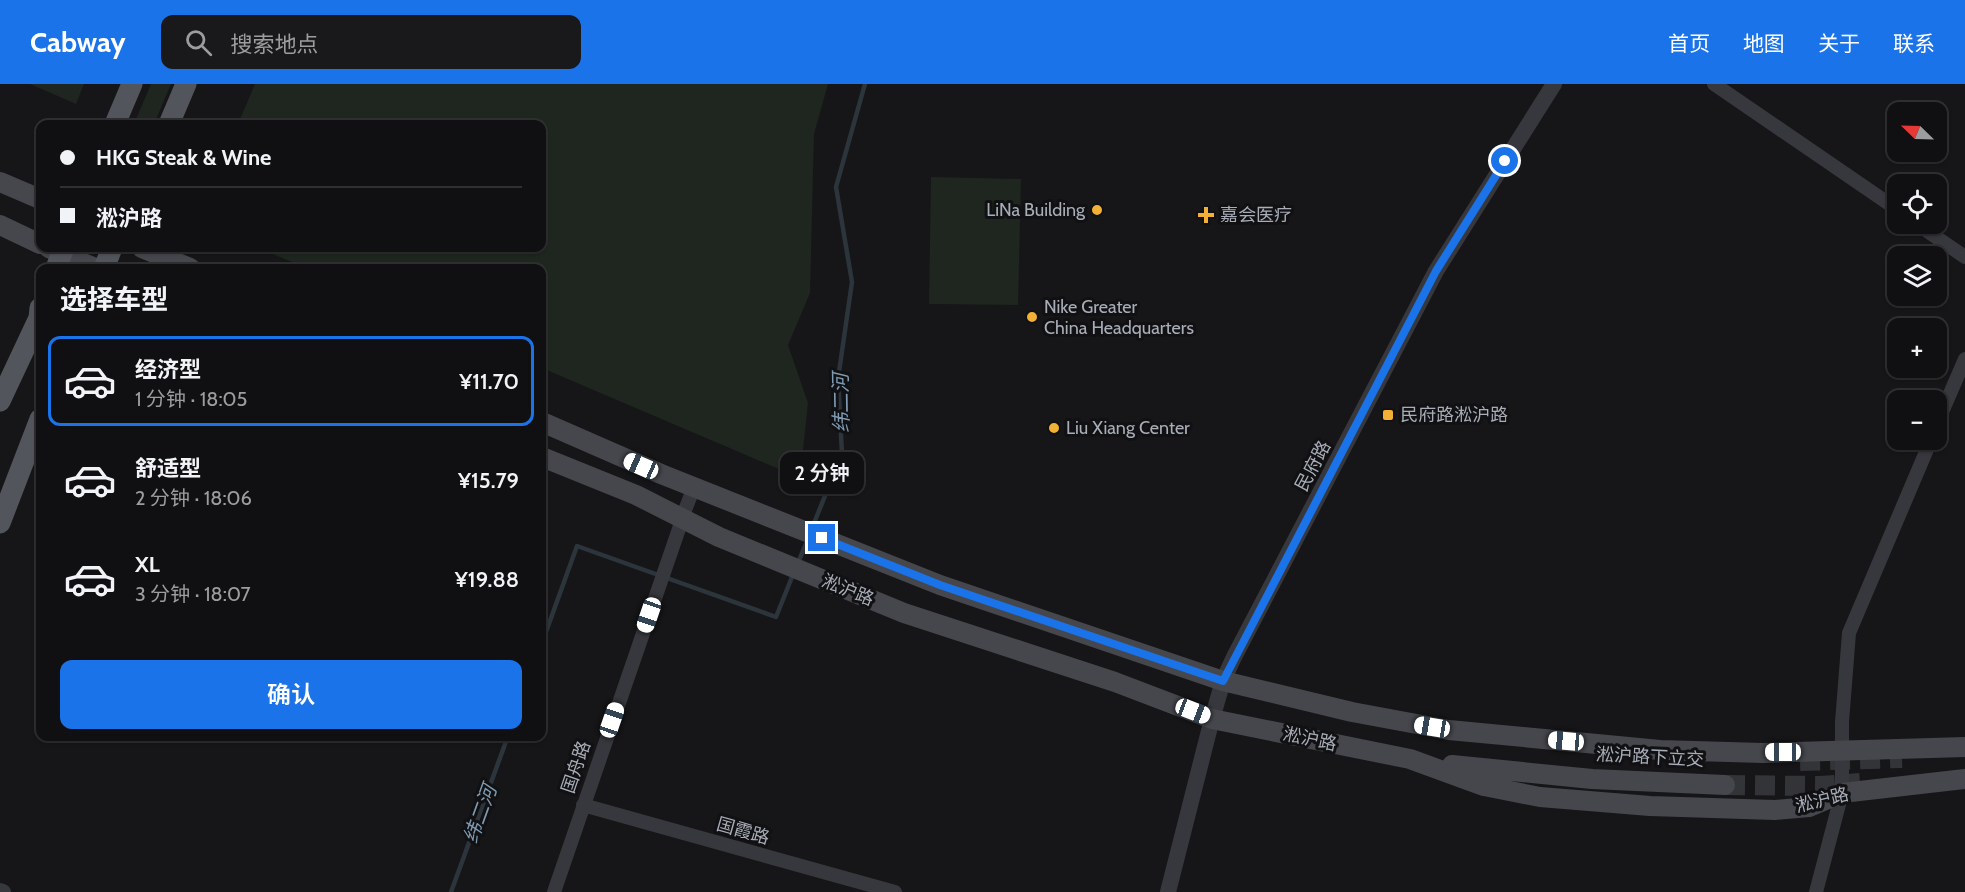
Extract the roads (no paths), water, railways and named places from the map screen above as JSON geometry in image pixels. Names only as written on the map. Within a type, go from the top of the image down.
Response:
[{"type":"main road","points":[[117,120],[132,84]]},
{"type":"main road","points":[[171,120],[186,84]]},
{"type":"main road","points":[[0,182],[36,197]]},
{"type":"main road","points":[[0,225],[36,241]]},
{"type":"main road","points":[[152,252],[180,264]]},
{"type":"main road","points":[[58,254],[84,264]]},
{"type":"main road","points":[[0,401],[36,324]]},
{"type":"main road","name":"淞沪路","points":[[546,424],[694,487],[940,585],[1223,681],[1398,722],[1449,730],[1660,750],[1842,752],[1965,747]]},
{"type":"main road","points":[[0,523],[36,429]]},
{"type":"main road","name":"淞沪路","points":[[546,459],[636,495],[682,519],[773,559],[904,612],[1115,682],[1212,719],[1410,759],[1484,786],[1540,797],[1650,806],[1775,810],[1809,807],[1842,793],[1965,779]]},
{"type":"main road","name":"淞沪路下立交","points":[[1398,722],[1476,741],[1560,752],[1725,761]]},
{"type":"main road","name":"淞沪路下立交","points":[[1410,759],[1541,776],[1725,785]]},
{"type":"street","name":"民府路","points":[[1168,892],[1223,681],[1436,271],[1554,84]]},
{"type":"street","points":[[1713,84],[1887,203]]},
{"type":"street","points":[[1932,234],[1965,257]]},
{"type":"street","points":[[1947,401],[1965,359]]},
{"type":"street","points":[[1816,892],[1842,793],[1849,633],[1927,450]]},
{"type":"street","points":[[682,519],[694,487]]},
{"type":"street","name":"国舟路","points":[[554,892],[682,519]]},
{"type":"street","name":"国霞路","points":[[583,806],[895,892]]},
{"type":"waterway","name":"纬二河","points":[[812,528],[842,454],[838,379],[852,282],[836,187],[865,84]]},
{"type":"waterway","name":"纬二河","points":[[797,565],[808,539]]},
{"type":"waterway","name":"纬二河","points":[[546,632],[577,546],[776,617],[794,572]]},
{"type":"waterway","name":"纬二河","points":[[451,892],[506,741]]},
{"type":"tunnel","points":[[1800,761],[1902,758]]},
{"type":"tunnel","points":[[1725,785],[1820,786],[1860,783]]},
{"type":"place","name":"LiNa Building","points":[[1097,210]]},
{"type":"place","name":"嘉会医疗","points":[[1206,215]]},
{"type":"place","name":"Nike Greater China Headquarters","points":[[1032,317]]},
{"type":"place","name":"民府路淞沪路","points":[[1388,415]]},
{"type":"place","name":"Liu Xiang Center","points":[[1054,428]]}]
